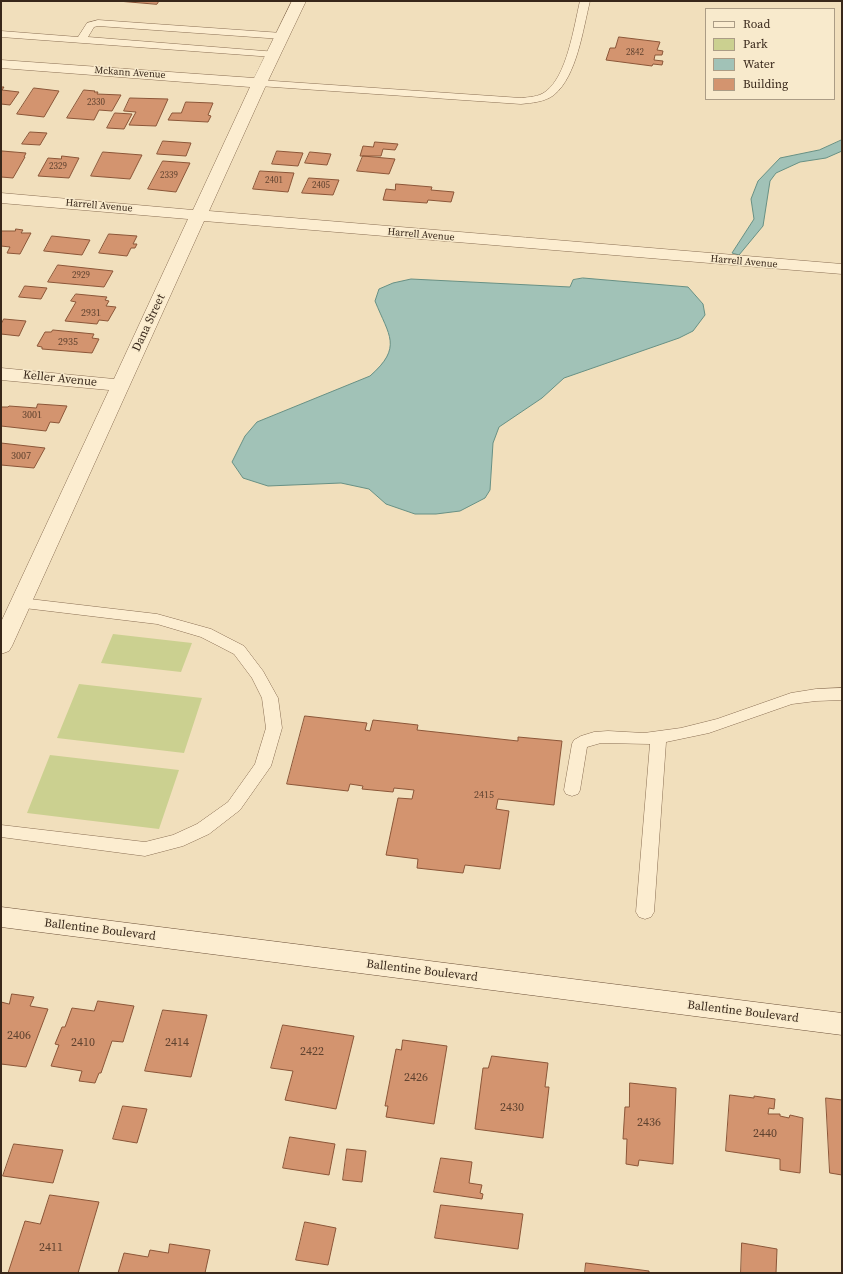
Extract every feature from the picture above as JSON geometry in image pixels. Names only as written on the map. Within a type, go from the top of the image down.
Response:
[{"type":"street","name":"Dana Street","points":[[1,646],[11,602],[120,385],[259,83],[299,1]]},
{"type":"street","name":"Mckann Avenue","points":[[1,64],[259,83]]},
{"type":"street","name":"Harrell Avenue","points":[[1,198],[614,252],[842,269]]},
{"type":"street","name":"Keller Avenue","points":[[1,374],[120,385]]},
{"type":"street","name":"Ballentine Boulevard","points":[[1,917],[842,1024]]},
{"type":"lane","points":[[259,83],[513,101],[538,99],[549,94],[555,89],[564,74],[574,45],[585,1]]},
{"type":"lane","points":[[81,40],[90,25],[98,23],[282,36]]},
{"type":"lane","points":[[1,34],[273,54]]},
{"type":"lane","points":[[1,831],[145,849],[177,841],[203,829],[234,806],[263,766],[274,728],[270,698],[258,675],[239,650],[206,633],[157,619],[11,602]]},
{"type":"lane","points":[[572,790],[580,744],[589,738],[600,737],[639,739],[682,734],[792,699],[842,694]]},
{"type":"lane","points":[[645,912],[659,736]]},
{"type":"green space","points":[[113,634],[192,643],[181,672],[101,663]]},
{"type":"green space","points":[[79,684],[202,698],[184,753],[57,738]]},
{"type":"green space","points":[[50,755],[179,770],[159,829],[27,813]]},
{"type":"water","points":[[842,140],[842,151],[826,158],[800,162],[776,173],[770,181],[763,226],[739,255],[732,253],[754,219],[751,199],[758,181],[780,158],[819,150]]},
{"type":"water","points":[[583,278],[688,287],[703,304],[705,315],[693,331],[679,338],[564,378],[542,398],[499,427],[493,443],[490,490],[485,498],[460,511],[436,514],[415,514],[386,504],[369,489],[341,483],[268,486],[243,478],[232,462],[245,436],[257,422],[370,376],[380,366],[387,357],[390,349],[390,341],[388,332],[375,301],[379,289],[393,283],[411,279],[570,287],[573,280]]},
{"type":"building","points":[[118,1],[159,1],[157,4]]},
{"type":"building","points":[[619,37],[660,42],[657,50],[663,51],[662,55],[655,55],[654,60],[663,61],[662,65],[653,64],[652,66],[606,60],[610,48],[615,48]]},
{"type":"building","points":[[1,87],[4,87],[2,90],[19,92],[10,105],[1,104]]},
{"type":"building","points":[[34,88],[59,91],[44,117],[17,114]]},
{"type":"building","points":[[84,90],[95,91],[94,92],[98,92],[97,94],[121,95],[112,111],[99,110],[94,120],[67,118]]},
{"type":"building","points":[[130,98],[168,99],[156,126],[129,125],[136,112],[124,111]]},
{"type":"building","points":[[186,102],[213,103],[208,115],[211,116],[208,122],[168,120],[172,113],[181,113]]},
{"type":"building","points":[[115,113],[132,114],[124,129],[107,128]]},
{"type":"building","points":[[30,132],[47,133],[40,145],[22,144]]},
{"type":"building","points":[[163,141],[191,143],[186,156],[157,154]]},
{"type":"building","points":[[375,142],[398,144],[395,150],[383,149],[381,156],[360,156],[363,146],[373,147]]},
{"type":"building","points":[[2,151],[26,153],[13,178],[1,177]]},
{"type":"building","points":[[277,151],[303,153],[298,166],[272,164]]},
{"type":"building","points":[[103,152],[142,155],[130,179],[91,176]]},
{"type":"building","points":[[310,152],[331,154],[327,165],[305,163]]},
{"type":"building","points":[[62,156],[79,158],[69,178],[38,176],[48,158],[61,159]]},
{"type":"building","points":[[363,156],[395,159],[389,174],[357,171]]},
{"type":"building","points":[[163,161],[190,163],[176,192],[148,189]]},
{"type":"building","points":[[260,171],[294,173],[288,192],[253,189]]},
{"type":"building","points":[[309,178],[339,180],[333,195],[302,193]]},
{"type":"building","points":[[396,184],[432,187],[431,190],[454,192],[451,202],[428,200],[427,203],[383,200],[386,189],[395,190]]},
{"type":"building","points":[[16,229],[23,230],[21,233],[31,233],[20,254],[7,253],[10,247],[1,246],[1,231],[15,231]]},
{"type":"building","points":[[109,234],[137,236],[133,244],[137,244],[135,248],[131,248],[127,256],[99,253]]},
{"type":"building","points":[[52,236],[90,240],[82,255],[44,251]]},
{"type":"building","points":[[58,265],[113,271],[104,287],[48,282]]},
{"type":"building","points":[[25,286],[47,288],[41,299],[19,297]]},
{"type":"building","points":[[76,294],[107,297],[105,300],[109,301],[106,306],[116,307],[108,321],[99,320],[97,324],[65,321],[76,302],[71,301]]},
{"type":"building","points":[[4,319],[26,321],[19,336],[1,334],[1,325]]},
{"type":"building","points":[[53,330],[94,334],[92,338],[99,339],[92,353],[42,349],[42,347],[37,346],[45,332],[51,332]]},
{"type":"building","points":[[38,404],[67,406],[59,423],[50,422],[46,431],[1,426],[1,407],[9,406],[36,408]]},
{"type":"building","points":[[1,443],[45,448],[34,468],[1,465]]},
{"type":"building","points":[[305,716],[367,723],[365,730],[370,731],[373,720],[418,725],[417,730],[518,741],[518,737],[562,741],[554,805],[498,799],[496,809],[509,811],[500,869],[465,865],[463,873],[417,868],[418,859],[386,855],[398,798],[412,799],[414,790],[394,788],[393,792],[362,789],[363,786],[350,784],[348,791],[287,784]]},
{"type":"building","points":[[12,994],[34,997],[30,1006],[48,1009],[26,1067],[1,1064],[1,1002],[9,1004]]},
{"type":"building","points":[[98,1001],[134,1006],[123,1042],[112,1041],[101,1073],[99,1073],[95,1083],[79,1081],[82,1071],[51,1066],[59,1045],[55,1044],[62,1027],[65,1027],[72,1008],[94,1011]]},
{"type":"building","points":[[163,1010],[207,1015],[191,1077],[145,1071]]},
{"type":"building","points":[[283,1025],[354,1036],[336,1109],[285,1100],[293,1071],[271,1068]]},
{"type":"building","points":[[403,1040],[447,1046],[434,1124],[386,1117],[388,1106],[385,1106],[396,1049],[401,1050]]},
{"type":"building","points":[[492,1056],[548,1063],[545,1087],[549,1087],[543,1138],[475,1129],[483,1068],[488,1068]]},
{"type":"building","points":[[630,1083],[676,1088],[673,1164],[639,1160],[638,1166],[626,1164],[627,1139],[623,1139],[625,1107],[629,1107]]},
{"type":"building","points":[[730,1095],[775,1099],[774,1109],[769,1108],[768,1114],[780,1114],[780,1116],[789,1118],[790,1115],[803,1118],[800,1173],[780,1170],[780,1159],[726,1151]]},
{"type":"building","points":[[826,1098],[842,1100],[842,1175],[830,1173]]},
{"type":"building","points":[[123,1106],[147,1109],[137,1143],[113,1139]]},
{"type":"building","points":[[290,1137],[335,1144],[329,1175],[283,1168]]},
{"type":"building","points":[[14,1144],[63,1150],[53,1183],[3,1176]]},
{"type":"building","points":[[347,1149],[366,1151],[362,1182],[343,1180]]},
{"type":"building","points":[[441,1158],[472,1162],[469,1183],[482,1185],[480,1193],[483,1194],[482,1199],[434,1192]]},
{"type":"building","points":[[50,1195],[99,1202],[78,1273],[8,1273],[25,1221],[40,1224]]},
{"type":"building","points":[[441,1205],[523,1214],[518,1249],[435,1238]]},
{"type":"building","points":[[305,1222],[336,1228],[328,1265],[296,1260]]},
{"type":"building","points":[[742,1243],[777,1249],[776,1273],[741,1273]]},
{"type":"building","points":[[170,1244],[210,1250],[205,1273],[118,1273],[124,1253],[148,1257],[150,1250],[168,1253]]},
{"type":"building","points":[[586,1263],[649,1271],[649,1273],[585,1273]]}]
